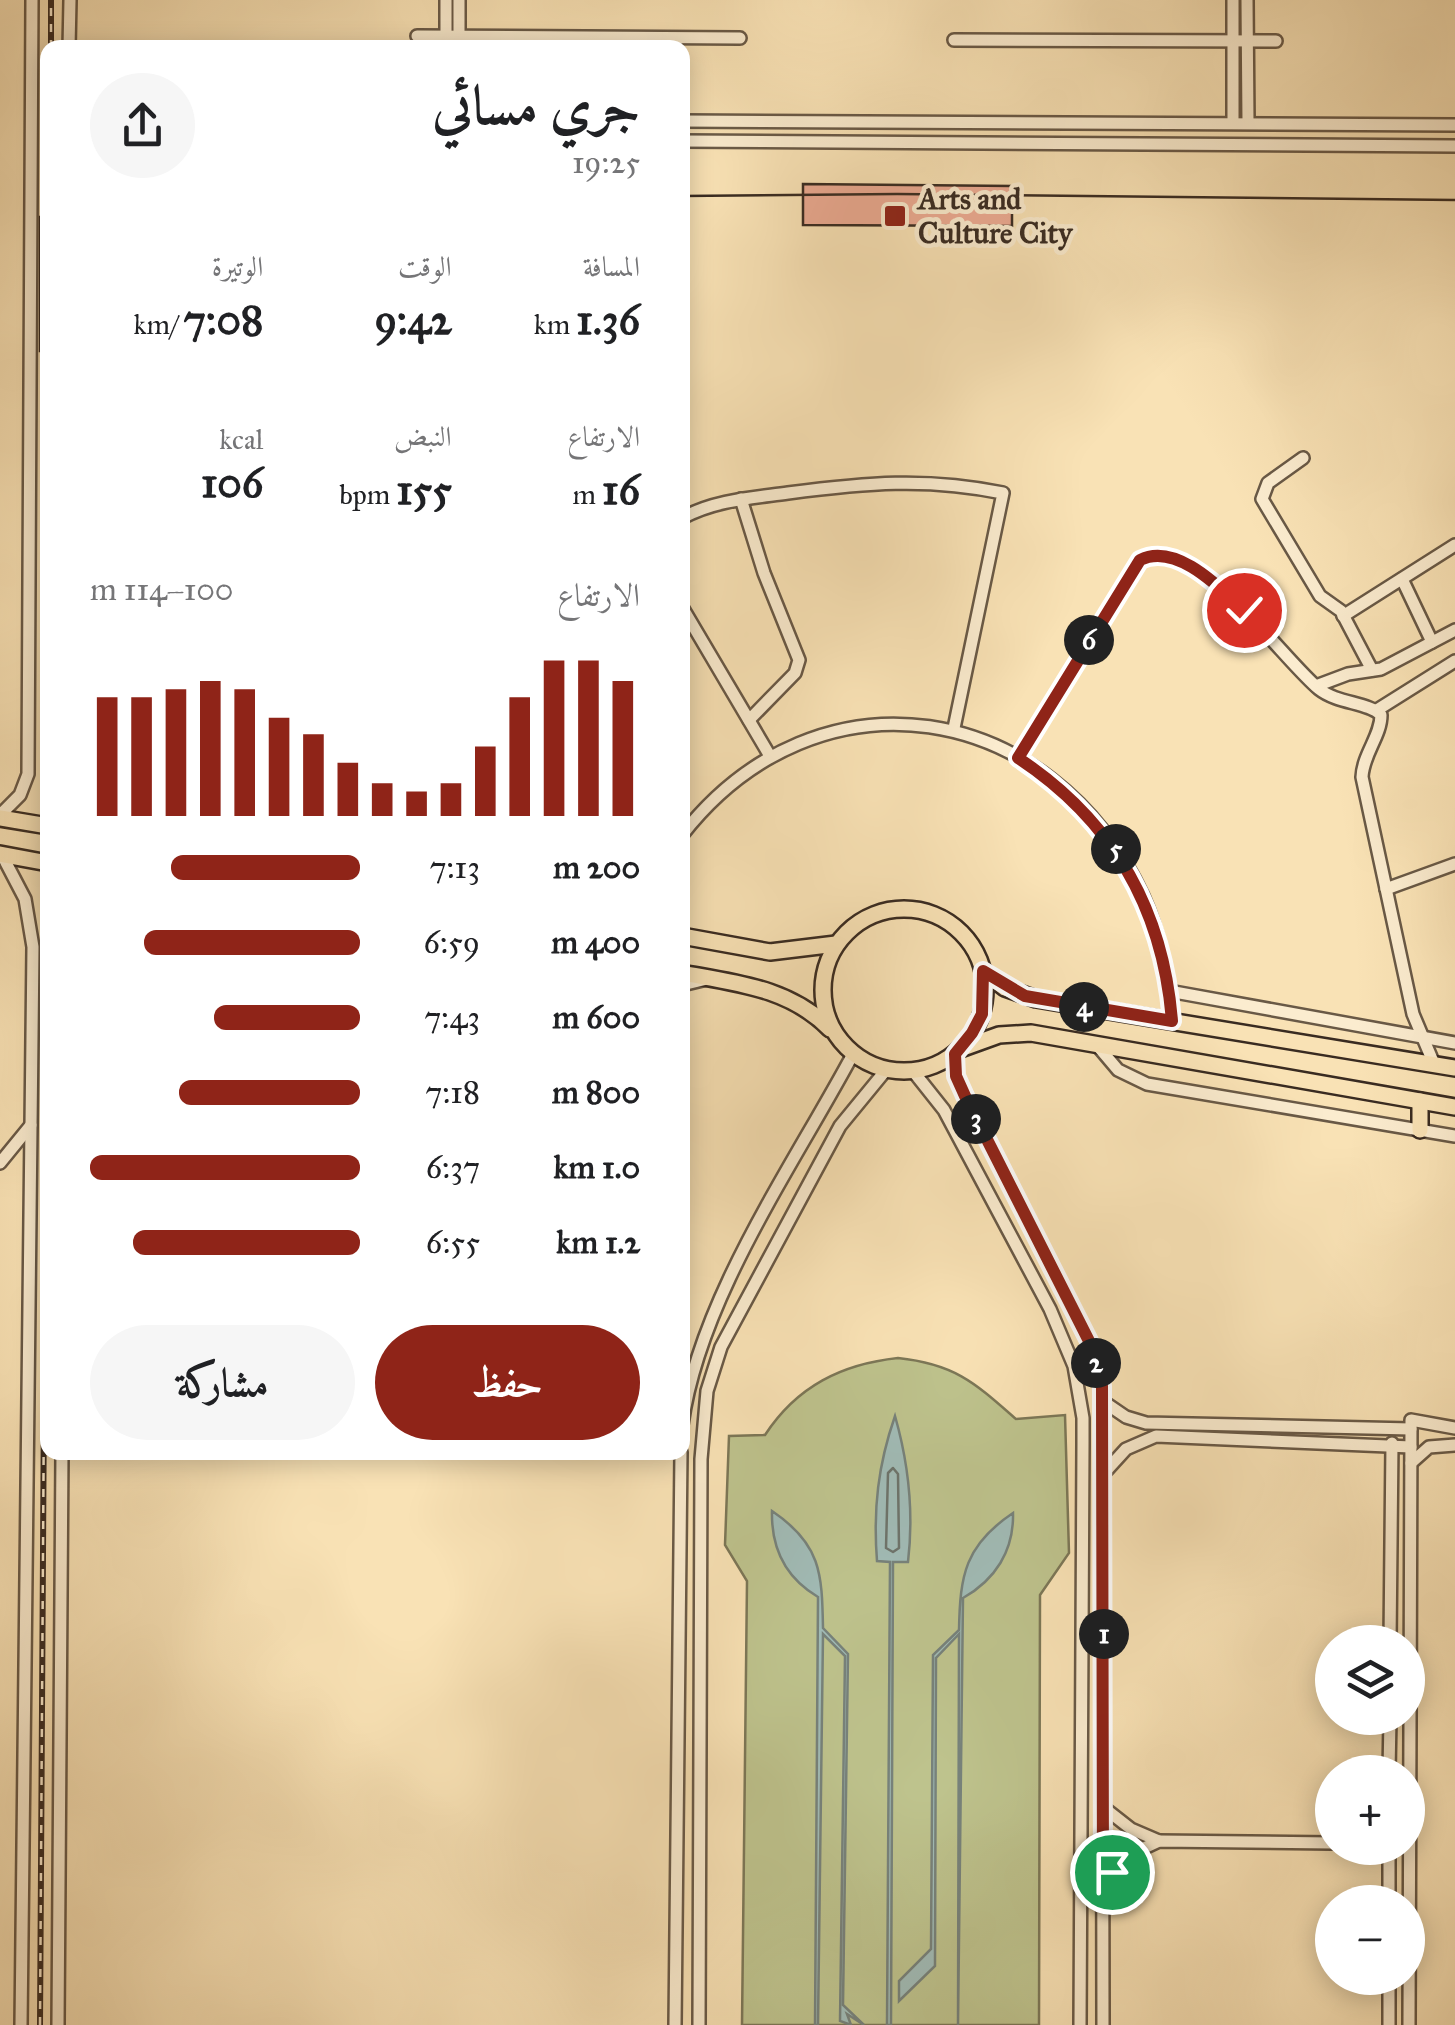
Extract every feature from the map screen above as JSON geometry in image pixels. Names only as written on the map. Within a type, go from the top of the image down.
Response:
[{"type":"main road","points":[[0,817],[40,824]]},
{"type":"main road","points":[[1,855],[40,861]]},
{"type":"main road","points":[[834,1034],[825,1012],[822,989],[826,965],[836,944],[852,926],[872,914],[918,910],[940,917],[960,931],[983,971],[982,1014],[957,1052]]},
{"type":"main road","points":[[690,937],[770,952],[836,944]]},
{"type":"main road","points":[[983,971],[1025,996],[1455,1068]]},
{"type":"main road","points":[[690,974],[780,994],[818,1017],[853,1054],[886,1070],[913,1071],[984,1038],[1020,1033],[1455,1107]]},
{"type":"main road","points":[[1420,1100],[1420,1130]]},
{"type":"street","points":[[0,817],[20,795],[28,774],[32,0]]},
{"type":"street","points":[[69,40],[70,0]]},
{"type":"street","points":[[446,0],[453,40]]},
{"type":"street","points":[[453,40],[459,0]]},
{"type":"street","points":[[1233,0],[1233,122]]},
{"type":"street","points":[[1246,0],[1248,122]]},
{"type":"street","points":[[417,36],[441,40]]},
{"type":"street","points":[[596,40],[740,38]]},
{"type":"street","points":[[954,40],[1276,41]]},
{"type":"street","points":[[690,121],[1455,125]]},
{"type":"street","points":[[1136,122],[1136,144]]},
{"type":"street","points":[[690,141],[1455,146]]},
{"type":"street","points":[[1303,458],[1268,482],[1262,499],[1320,596],[1344,616],[1372,670]]},
{"type":"street","points":[[690,514],[741,499],[895,480],[943,482],[1004,493],[954,728]]},
{"type":"street","points":[[741,499],[764,573],[798,660],[795,672],[749,720]]},
{"type":"street","points":[[1344,616],[1455,546]]},
{"type":"street","points":[[1018,758],[1134,566],[1154,555],[1175,560],[1228,596],[1316,686],[1338,700],[1378,710],[1455,661]]},
{"type":"street","points":[[1402,579],[1432,642]]},
{"type":"street","points":[[690,620],[770,756]]},
{"type":"street","points":[[1316,686],[1372,670],[1455,630]]},
{"type":"street","points":[[1378,710],[1382,721],[1364,760],[1362,777],[1413,1014],[1434,1064]]},
{"type":"street","points":[[690,826],[729,784],[770,756],[801,741],[857,726],[914,722],[954,728],[1018,758],[1057,785],[1092,818],[1129,869],[1155,927],[1172,1021]]},
{"type":"street","points":[[1,855],[25,899],[31,923],[21,2025]]},
{"type":"street","points":[[1386,889],[1455,864]]},
{"type":"street","points":[[690,983],[710,978]]},
{"type":"street","points":[[1169,991],[1455,1043]]},
{"type":"street","points":[[1096,1044],[1118,1070],[1148,1084],[1455,1136]]},
{"type":"street","points":[[957,1052],[956,1076],[1089,1341],[1104,1402],[1102,2025]]},
{"type":"street","points":[[690,1381],[706,1330],[728,1283],[853,1054]]},
{"type":"street","points":[[699,2025],[701,1459],[707,1390],[721,1348],[840,1126],[886,1070]]},
{"type":"street","points":[[913,1071],[944,1110],[1050,1309],[1080,1391],[1080,2025]]},
{"type":"street","points":[[0,1163],[31,1125]]},
{"type":"street","points":[[1104,1402],[1126,1418],[1157,1424],[1392,1429],[1411,1424],[1455,1428]]},
{"type":"street","points":[[1409,2025],[1411,1424]]},
{"type":"street","points":[[1390,1625],[1392,1429]]},
{"type":"street","points":[[1104,1472],[1126,1449],[1156,1436],[1411,1447]]},
{"type":"street","points":[[1411,1463],[1429,1448],[1455,1444]]},
{"type":"street","points":[[58,2025],[62,1460]]},
{"type":"street","points":[[674,1460],[682,1478]]},
{"type":"street","points":[[675,2025],[681,1460]]},
{"type":"street","points":[[1103,1806],[1132,1829],[1159,1841],[1315,1843]]},
{"type":"street","points":[[1103,1888],[1127,1856],[1159,1841]]},
{"type":"street","points":[[1389,1995],[1389,2025]]},
{"type":"green space","points":[[898,1358],[950,1370],[1016,1419],[1065,1415],[1069,1553],[1040,1595],[1039,2025],[742,2025],[747,1581],[725,1545],[729,1436],[765,1435],[791,1403],[822,1380],[858,1366]]},
{"type":"water","points":[[895,1416],[907,1470],[910,1525],[908,1562],[893,1562],[891,2025],[887,2025],[890,1562],[877,1561],[876,1523],[884,1452]]},
{"type":"water","points":[[772,1511],[801,1535],[816,1561],[823,1628],[848,1654],[843,2005],[864,2025],[847,2014],[851,2025],[840,2021],[845,1656],[823,1634],[815,2025],[818,1597],[797,1581],[783,1561],[774,1538]]},
{"type":"water","points":[[1013,1513],[1010,1540],[1000,1563],[963,1598],[958,2025],[959,1634],[936,1658],[935,1966],[899,2001],[899,1981],[931,1949],[933,1655],[959,1630],[964,1577],[975,1550],[984,1537]]},
{"type":"building","points":[[803,184],[1012,186],[1012,226],[803,225]]},
{"type":"tram line","points":[[690,196],[897,194],[1455,200]]},
{"type":"railway","points":[[51,0],[51,40]]},
{"type":"railway","points":[[40,2025],[44,1460]]},
{"type":"place","name":"Arts and Culture City","points":[[895,216]]},
{"type":"route","points":[[1112,1872],[1103,1888],[1102,1386],[1089,1341],[965,1096],[954,1062],[955,1054],[982,1014],[983,971],[1015,993],[1036,999],[1172,1021],[1164,958],[1144,898],[1129,869],[1092,818],[1045,775],[1018,758],[1140,560],[1154,555],[1175,560],[1211,582],[1244,610]]}]
